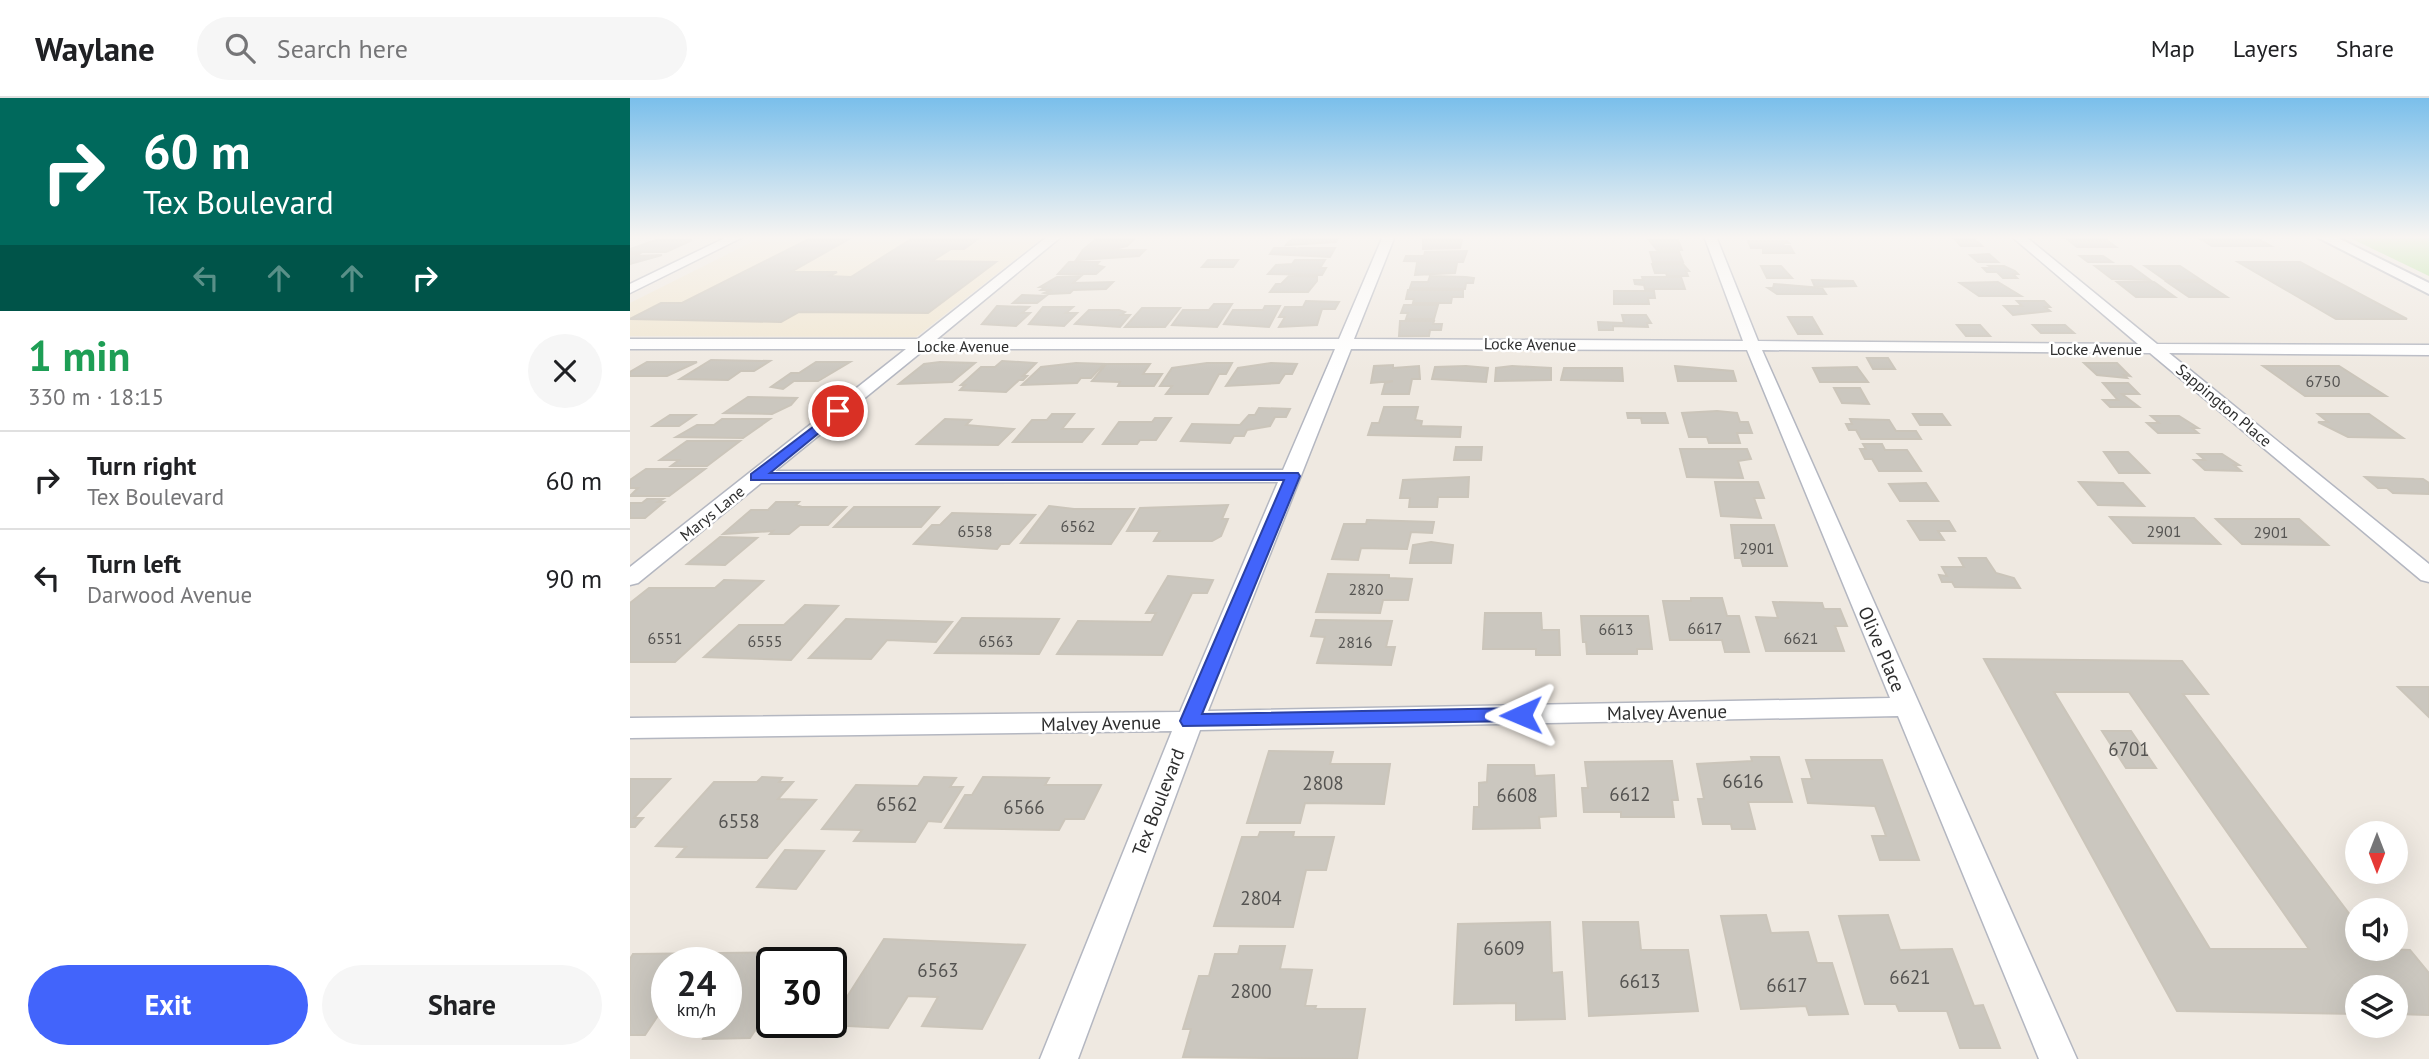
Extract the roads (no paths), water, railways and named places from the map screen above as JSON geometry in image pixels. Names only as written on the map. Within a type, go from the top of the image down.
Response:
[{"type":"street","points":[[630,289],[647,281]]},
{"type":"street","name":"Marys Lane","points":[[630,578],[1000,281]]},
{"type":"street","name":"Tex Boulevard","points":[[1059,1059],[1190,721],[1293,476],[1371,281]]},
{"type":"street","name":"Olive Place","points":[[1727,281],[1753,347],[2059,1059]]},
{"type":"street","name":"Sappington Place","points":[[2072,281],[2429,576]]},
{"type":"street","points":[[2413,281],[2429,289]]},
{"type":"street","name":"Locke Avenue","points":[[630,344],[1345,344],[2429,350]]},
{"type":"street","points":[[756,477],[1293,476]]},
{"type":"street","name":"Malvey Avenue","points":[[630,728],[1190,721],[1907,707]]}]
